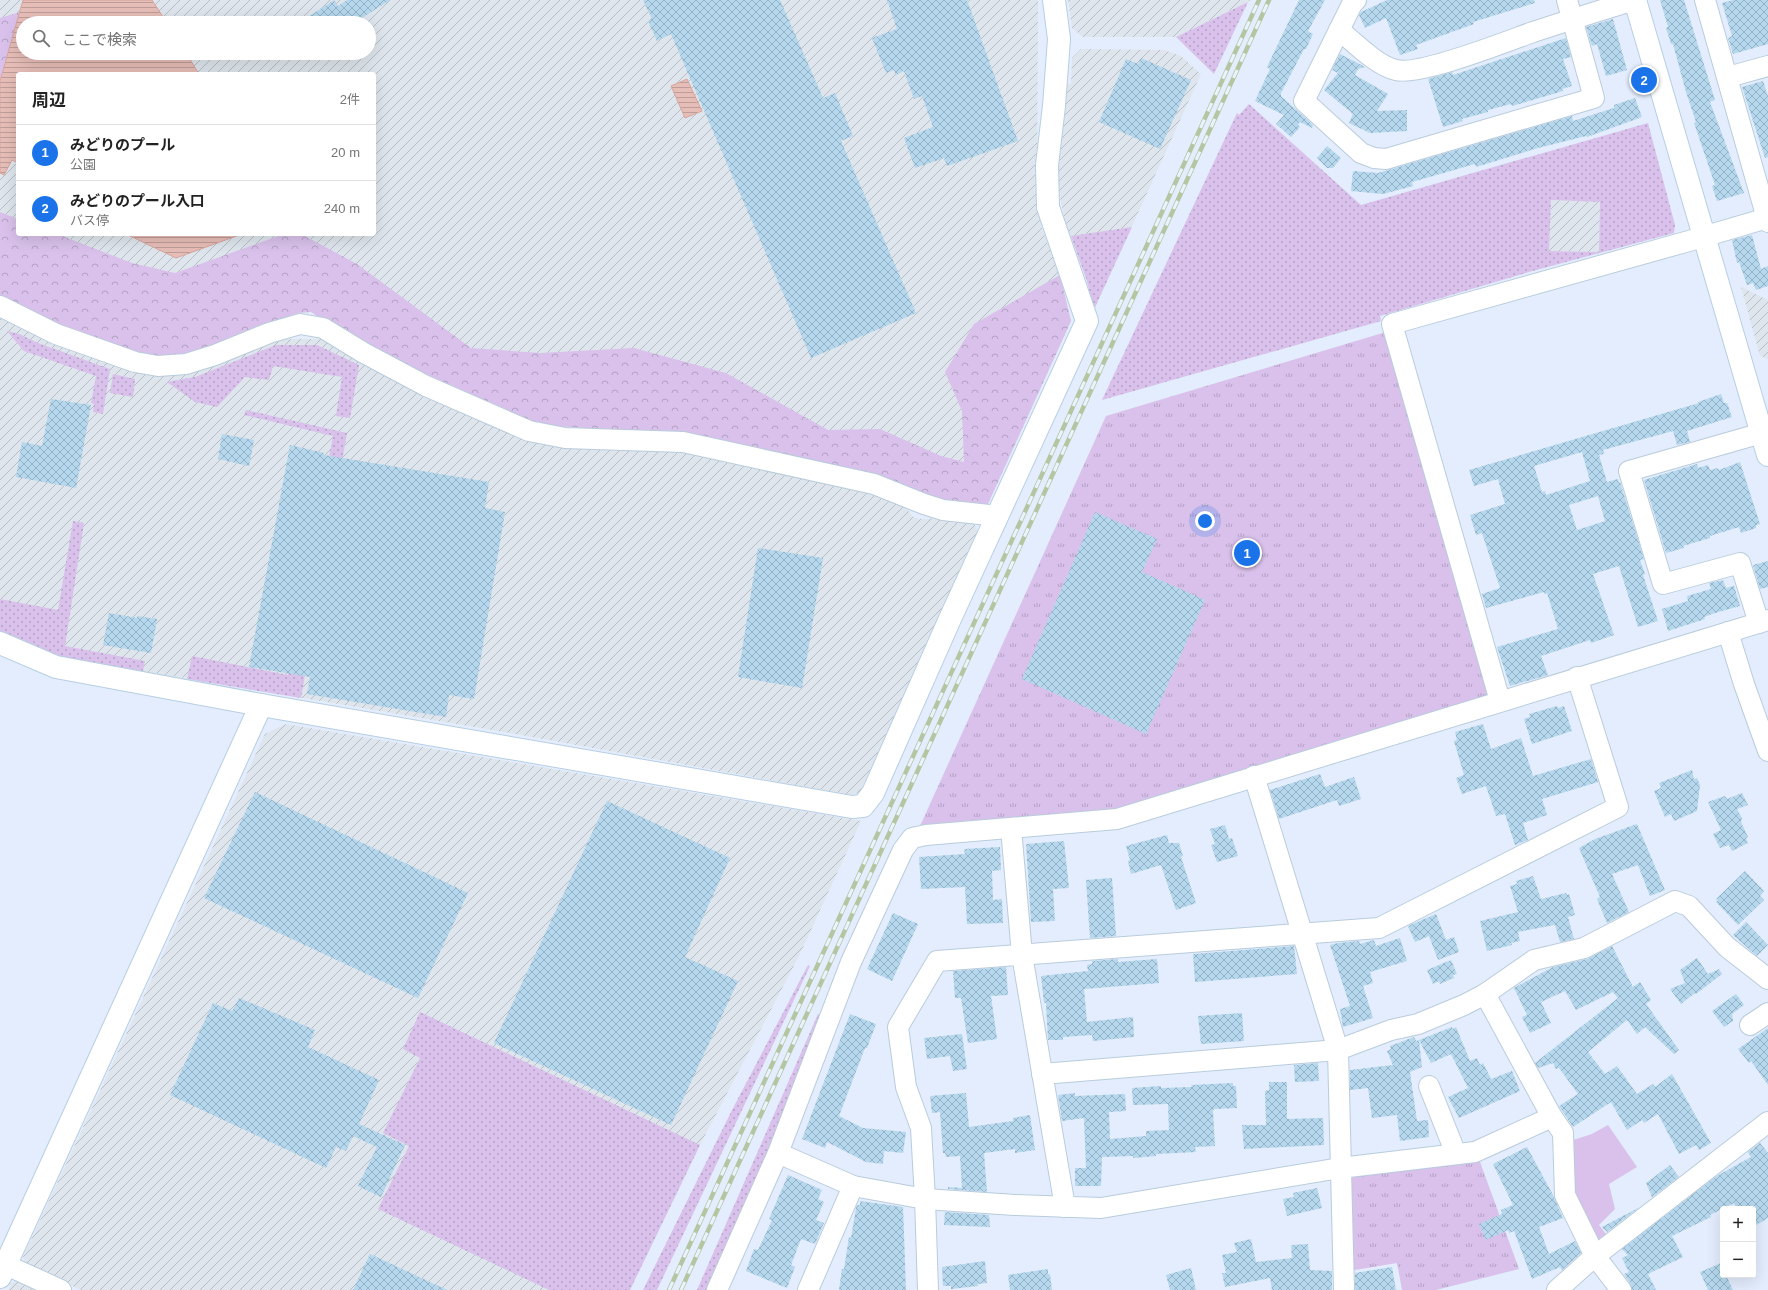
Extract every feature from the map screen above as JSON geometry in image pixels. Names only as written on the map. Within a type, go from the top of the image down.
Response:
[{"type":"street","points":[[0,643],[56,667],[852,806],[863,806],[873,793],[1088,321],[1048,207],[1047,165],[1054,106],[1059,39],[1054,0]]},
{"type":"street","points":[[1356,0],[1352,4],[1304,101],[1361,153],[1374,158],[1386,159],[1594,98],[1567,0]]},
{"type":"street","points":[[1339,30],[1383,65],[1395,70],[1409,72],[1436,65],[1572,19],[1635,0],[1768,455]]},
{"type":"street","points":[[1500,701],[1392,324],[1704,237],[1767,214],[1759,159],[1728,78],[1705,0]]},
{"type":"street","points":[[1728,78],[1768,66]]},
{"type":"street","points":[[0,306],[56,334],[135,362],[158,366],[186,364],[215,355],[269,333],[300,324],[323,328],[364,353],[426,386],[529,431],[565,438],[684,442],[874,484],[943,510],[998,516]]},
{"type":"street","points":[[717,1290],[778,1153],[851,962],[903,850],[912,838],[1117,819],[1763,621],[1740,563],[1663,584],[1630,471],[1762,433]]},
{"type":"street","points":[[1728,632],[1744,684],[1768,751]]},
{"type":"street","points":[[928,1290],[926,1199],[921,1128],[906,1087],[898,1027],[937,961],[1378,928],[1618,806],[1577,677]]},
{"type":"street","points":[[61,1290],[3,1271],[261,704]]},
{"type":"street","points":[[1254,776],[1338,1050],[1344,1290]]},
{"type":"street","points":[[1011,828],[1022,955],[1065,1207]]},
{"type":"street","points":[[1042,1074],[1338,1050],[1391,1030],[1418,1024],[1464,1005],[1485,994],[1534,960],[1584,948],[1676,901],[1689,906],[1727,947],[1768,979]]},
{"type":"street","points":[[1485,994],[1552,1117],[1563,1133],[1565,1195],[1595,1256],[1621,1290]]},
{"type":"street","points":[[1750,1025],[1768,1013]]},
{"type":"street","points":[[1430,1086],[1456,1154]]},
{"type":"street","points":[[778,1153],[853,1186],[926,1199],[1101,1208],[1340,1168],[1474,1152],[1552,1117]]},
{"type":"street","points":[[1557,1290],[1595,1256],[1768,1122]]},
{"type":"street","points":[[808,1290],[853,1186]]},
{"type":"shaded area","points":[[0,0],[1038,0],[1037,202],[1042,229],[1060,275],[1071,321],[988,504],[688,435],[555,426],[532,421],[329,324],[311,312],[94,338],[34,314],[0,296]]},
{"type":"shaded area","points":[[23,0],[152,0],[162,16],[18,16]]},
{"type":"shaded area","points":[[1068,0],[1251,0],[1176,37],[1083,37],[1072,28]]},
{"type":"shaded area","points":[[16,25],[16,60],[190,60],[198,72],[16,72],[16,162],[12,160],[4,175],[0,173],[0,81]]},
{"type":"shaded area","points":[[1081,49],[1164,50],[1181,56],[1201,74],[1094,310],[1087,281],[1065,220],[1059,193],[1058,177],[1067,84],[1071,84],[1072,58]]},
{"type":"shaded area","points":[[687,79],[702,111],[685,118],[671,86]]},
{"type":"shaded area","points":[[1551,200],[1600,202],[1599,252],[1549,251]]},
{"type":"shaded area","points":[[130,236],[236,236],[176,258]]},
{"type":"shaded area","points":[[1741,287],[1768,300],[1768,359],[1760,356]]},
{"type":"shaded area","points":[[0,316],[146,374],[274,339],[323,339],[488,423],[669,451],[695,453],[875,494],[907,509],[912,516],[918,519],[946,518],[973,522],[978,531],[860,792],[852,795],[510,733],[61,657],[0,631]]},
{"type":"shaded area","points":[[286,724],[861,821],[799,956],[700,1145],[630,1290],[81,1290],[26,1265],[23,1257],[265,734]]},
{"type":"shaded area","points":[[19,1280],[41,1290],[8,1290],[11,1283]]},
{"type":"green space","points":[[1248,2],[1214,74],[1176,37]]},
{"type":"green space","points":[[20,12],[19,16],[16,16],[16,26],[0,81],[0,18]]},
{"type":"green space","points":[[1249,104],[1361,205],[1648,123],[1675,225],[1674,233],[1529,272],[1380,316],[1381,321],[1102,400],[1237,113],[1239,115]],"holes":[[[1551,200],[1600,202],[1599,252],[1549,251]]]},
{"type":"green space","points":[[0,212],[16,218],[16,236],[62,236],[132,263],[175,273],[278,236],[305,236],[357,264],[471,348],[540,353],[634,348],[726,373],[828,430],[880,429],[941,456],[964,462],[962,411],[945,372],[974,324],[1060,275],[1071,321],[988,504],[968,506],[688,435],[555,426],[532,421],[412,368],[329,324],[311,312],[297,313],[189,357],[154,356],[133,352],[94,338],[34,314],[0,296]]},
{"type":"green space","points":[[1132,227],[1094,310],[1087,281],[1071,236]]},
{"type":"green space","points":[[7,331],[19,334],[38,343],[110,369],[103,414],[93,412],[94,404],[91,403],[96,376],[24,351]]},
{"type":"green space","points":[[1386,332],[1490,691],[1486,696],[1110,811],[920,826],[1106,416]]},
{"type":"green space","points":[[276,345],[317,345],[359,365],[350,418],[336,416],[342,377],[273,366],[269,380],[245,377],[217,407],[195,402],[167,382],[195,377]]},
{"type":"green space","points":[[113,374],[135,379],[133,397],[110,393]]},
{"type":"green space","points":[[246,410],[347,433],[301,698],[187,679],[192,656],[288,675],[333,436],[244,415]]},
{"type":"green space","points":[[73,521],[84,523],[65,646],[145,661],[143,671],[61,657],[0,631],[0,599],[58,610]]},
{"type":"green space","points":[[808,965],[810,966],[657,1290],[643,1290],[732,1110]]},
{"type":"green space","points":[[420,1012],[700,1145],[630,1290],[549,1290],[378,1209],[409,1146],[383,1133],[420,1058],[403,1049]]},
{"type":"green space","points":[[818,1014],[822,1016],[801,1077],[708,1290],[697,1290]]},
{"type":"green space","points":[[1608,1125],[1637,1167],[1609,1184],[1615,1209],[1599,1225],[1609,1238],[1598,1242],[1575,1199],[1570,1141],[1592,1134]]},
{"type":"green space","points":[[1479,1159],[1519,1269],[1436,1290],[1402,1290],[1397,1263],[1349,1271],[1350,1175]]},
{"type":"building","points":[[334,0],[338,6],[347,0],[390,0],[365,16],[310,16]]},
{"type":"building","points":[[643,0],[780,0],[823,98],[835,93],[853,136],[841,141],[916,313],[811,358],[671,34],[657,41],[648,21],[652,19]]},
{"type":"building","points":[[887,0],[967,0],[1018,141],[947,166],[944,158],[915,168],[904,138],[933,127],[922,96],[914,99],[904,71],[896,75],[894,70],[886,73],[872,38],[897,29]]},
{"type":"building","points":[[1299,0],[1325,0],[1308,31],[1313,34],[1306,49],[1304,49],[1281,93],[1281,96],[1313,125],[1312,128],[1300,122],[1298,125],[1300,127],[1291,137],[1276,124],[1284,115],[1255,101],[1270,69],[1267,67]]},
{"type":"building","points":[[1387,0],[1534,0],[1535,3],[1473,22],[1474,24],[1416,45],[1418,49],[1400,55],[1386,18],[1365,28],[1359,15],[1361,12]]},
{"type":"building","points":[[1660,0],[1684,0],[1715,100],[1710,102],[1744,193],[1717,201],[1712,186],[1715,185],[1694,123],[1696,122],[1673,44],[1671,44],[1666,28],[1668,27]]},
{"type":"building","points":[[1733,0],[1768,0],[1768,44],[1733,54],[1728,38],[1732,36],[1722,3]]},
{"type":"building","points":[[1613,19],[1627,70],[1606,76],[1597,44],[1592,46],[1586,27]]},
{"type":"building","points":[[1566,38],[1571,57],[1563,59],[1572,86],[1562,89],[1563,91],[1512,106],[1511,104],[1488,110],[1488,112],[1462,119],[1463,121],[1443,127],[1428,79],[1452,72],[1453,75]]},
{"type":"building","points":[[1340,54],[1365,67],[1358,69],[1355,75],[1388,94],[1377,111],[1407,110],[1407,131],[1370,133],[1349,123],[1353,114],[1324,90],[1338,73],[1332,70]]},
{"type":"building","points":[[1141,58],[1191,80],[1160,149],[1099,122],[1126,59],[1138,64]]},
{"type":"building","points":[[1763,81],[1768,96],[1768,157],[1765,158],[1742,87]]},
{"type":"building","points":[[1635,98],[1642,117],[1587,137],[1538,148],[1476,167],[1475,164],[1412,182],[1413,186],[1383,194],[1351,191],[1353,171],[1378,173],[1572,116],[1573,121],[1614,108],[1614,105]]},
{"type":"building","points":[[1327,146],[1341,158],[1333,168],[1327,168],[1317,158]]},
{"type":"building","points":[[1752,235],[1761,269],[1768,266],[1768,286],[1756,290],[1753,283],[1747,285],[1739,262],[1737,263],[1732,240]]},
{"type":"building","points":[[1721,394],[1724,403],[1727,403],[1732,417],[1687,431],[1690,442],[1677,445],[1673,431],[1603,450],[1604,454],[1599,455],[1607,482],[1618,479],[1619,483],[1620,482],[1644,559],[1640,560],[1645,574],[1643,575],[1658,621],[1638,627],[1619,566],[1593,574],[1614,635],[1591,643],[1590,640],[1541,656],[1548,675],[1510,686],[1497,647],[1558,629],[1547,593],[1545,594],[1544,592],[1486,608],[1482,594],[1500,588],[1482,533],[1476,535],[1470,515],[1505,504],[1498,479],[1474,486],[1469,470],[1699,403],[1698,402]],"holes":[[[1582,452],[1590,481],[1546,495],[1545,491],[1542,492],[1534,466]],[[1598,496],[1605,521],[1577,530],[1569,505]]]},
{"type":"building","points":[[51,399],[91,405],[76,488],[16,477],[22,442],[42,446]]},
{"type":"building","points":[[222,434],[254,440],[249,466],[218,459]]},
{"type":"building","points":[[290,445],[324,453],[324,455],[489,482],[485,508],[505,512],[474,699],[449,695],[446,717],[307,694],[310,677],[249,667]]},
{"type":"building","points":[[1740,462],[1760,524],[1756,525],[1756,528],[1741,533],[1739,527],[1683,546],[1684,548],[1666,553],[1644,480],[1697,464],[1698,468],[1708,465],[1710,470],[1718,468],[1719,470]]},
{"type":"building","points":[[1095,512],[1157,539],[1142,572],[1205,600],[1146,734],[1022,679]]},
{"type":"building","points":[[758,548],[823,558],[802,688],[738,677]]},
{"type":"building","points":[[1768,561],[1768,587],[1760,589],[1753,565]]},
{"type":"building","points":[[1723,580],[1726,588],[1734,586],[1740,606],[1715,613],[1704,617],[1705,619],[1668,631],[1662,609],[1688,601],[1687,596],[1711,589],[1709,583]]},
{"type":"building","points":[[109,613],[137,618],[137,616],[157,619],[151,653],[103,645]]},
{"type":"building","points":[[1557,706],[1558,708],[1564,706],[1572,731],[1532,744],[1524,719],[1530,717],[1529,714]]},
{"type":"building","points":[[1483,724],[1491,749],[1521,738],[1533,776],[1591,759],[1598,782],[1542,799],[1547,815],[1523,823],[1528,840],[1515,845],[1505,814],[1496,816],[1486,786],[1462,794],[1456,778],[1464,775],[1454,741],[1457,740],[1455,732]]},
{"type":"building","points":[[1692,770],[1694,779],[1697,778],[1700,785],[1697,811],[1674,821],[1671,814],[1665,817],[1654,791],[1661,788],[1659,783]]},
{"type":"building","points":[[1320,774],[1325,787],[1354,777],[1361,799],[1339,806],[1337,800],[1279,819],[1270,790]]},
{"type":"building","points":[[255,792],[468,893],[418,998],[204,898]]},
{"type":"building","points":[[1742,793],[1748,805],[1737,809],[1742,818],[1741,822],[1748,837],[1746,838],[1748,843],[1732,851],[1729,845],[1720,848],[1713,834],[1721,830],[1708,802],[1725,796],[1727,799]]},
{"type":"building","points":[[607,801],[730,858],[685,957],[738,981],[671,1125],[494,1043]]},
{"type":"building","points":[[1637,824],[1665,890],[1650,896],[1638,865],[1612,874],[1629,912],[1607,923],[1597,899],[1600,897],[1579,848],[1595,839]]},
{"type":"building","points":[[1225,825],[1229,839],[1232,838],[1238,856],[1217,862],[1211,845],[1215,844],[1210,829]]},
{"type":"building","points":[[1167,835],[1169,843],[1179,843],[1183,856],[1181,857],[1196,903],[1176,910],[1161,865],[1131,874],[1128,861],[1130,860],[1126,846]]},
{"type":"building","points":[[1064,841],[1069,888],[1053,889],[1055,921],[1031,922],[1026,844]]},
{"type":"building","points":[[1000,847],[1001,870],[992,871],[993,900],[1002,899],[1003,923],[967,924],[965,887],[921,889],[919,857],[965,854],[964,849]]},
{"type":"building","points":[[1745,871],[1764,891],[1760,896],[1764,900],[1738,925],[1716,902],[1718,900],[1716,899]]},
{"type":"building","points":[[1533,876],[1541,899],[1566,893],[1567,895],[1569,894],[1575,915],[1568,917],[1574,939],[1560,942],[1555,925],[1518,932],[1520,941],[1511,943],[1512,945],[1487,951],[1480,921],[1518,912],[1510,886],[1517,884],[1516,881]]},
{"type":"building","points":[[1112,878],[1116,936],[1090,938],[1086,880]]},
{"type":"building","points":[[893,913],[918,924],[892,981],[867,969]]},
{"type":"building","points":[[1436,914],[1446,940],[1454,937],[1459,952],[1438,960],[1429,936],[1415,942],[1408,926]]},
{"type":"building","points":[[1746,922],[1768,945],[1757,956],[1733,935]]},
{"type":"building","points":[[1400,938],[1407,961],[1370,972],[1373,983],[1363,986],[1373,1018],[1343,1027],[1340,1009],[1350,1006],[1330,945],[1359,941],[1360,944],[1374,940],[1376,946]]},
{"type":"building","points":[[1294,946],[1297,974],[1195,982],[1193,954]]},
{"type":"building","points":[[1612,946],[1633,987],[1640,982],[1651,1000],[1646,1004],[1679,1050],[1674,1054],[1645,1027],[1637,1034],[1627,1020],[1588,1052],[1605,1074],[1617,1066],[1637,1094],[1653,1084],[1655,1087],[1672,1074],[1711,1143],[1699,1150],[1696,1145],[1679,1154],[1658,1114],[1644,1123],[1642,1120],[1627,1130],[1611,1102],[1573,1127],[1559,1106],[1578,1094],[1559,1068],[1556,1069],[1553,1063],[1538,1068],[1535,1063],[1618,998],[1613,992],[1576,1010],[1565,991],[1541,1002],[1551,1023],[1530,1033],[1522,1017],[1527,1015],[1514,988],[1553,967],[1587,959]]},
{"type":"building","points":[[1697,958],[1708,974],[1719,969],[1722,974],[1681,1004],[1670,989],[1685,983],[1680,970]]},
{"type":"building","points":[[1118,959],[1118,962],[1157,959],[1159,983],[1084,989],[1087,1022],[1133,1017],[1134,1037],[1093,1041],[1092,1035],[1063,1037],[1063,1040],[1048,1040],[1046,1003],[1044,1003],[1041,976],[1088,971],[1087,965],[1092,964],[1092,961]]},
{"type":"building","points":[[1451,960],[1457,974],[1453,975],[1454,978],[1440,984],[1439,981],[1433,984],[1427,970]]},
{"type":"building","points":[[1006,967],[1008,995],[991,996],[997,1039],[968,1043],[961,998],[955,998],[953,971]]},
{"type":"building","points":[[1736,994],[1744,1005],[1732,1014],[1733,1021],[1724,1027],[1712,1011]]},
{"type":"building","points":[[239,998],[315,1030],[308,1047],[379,1080],[359,1124],[405,1145],[381,1197],[358,1186],[377,1147],[353,1136],[346,1151],[336,1147],[326,1168],[170,1095],[213,1003],[232,1011]]},
{"type":"building","points":[[1242,1013],[1244,1041],[1201,1044],[1198,1016]]},
{"type":"building","points":[[850,1014],[876,1024],[867,1048],[865,1048],[839,1116],[863,1128],[906,1132],[903,1153],[884,1151],[883,1164],[866,1162],[827,1142],[825,1148],[802,1139]]},
{"type":"building","points":[[1452,1027],[1452,1029],[1456,1027],[1470,1061],[1477,1058],[1480,1065],[1483,1063],[1491,1079],[1512,1071],[1520,1091],[1459,1118],[1448,1097],[1468,1088],[1451,1054],[1431,1063],[1419,1040]]},
{"type":"building","points":[[1768,1028],[1768,1085],[1751,1061],[1749,1063],[1738,1049]]},
{"type":"building","points":[[962,1034],[967,1069],[953,1071],[950,1056],[927,1059],[924,1038]]},
{"type":"building","points":[[1414,1037],[1416,1041],[1419,1040],[1422,1067],[1410,1072],[1417,1121],[1428,1120],[1429,1137],[1400,1141],[1397,1115],[1372,1118],[1368,1088],[1350,1090],[1350,1070],[1393,1065],[1387,1051],[1391,1049],[1390,1046]]},
{"type":"building","points":[[1318,1063],[1319,1081],[1295,1082],[1294,1065]]},
{"type":"building","points":[[1269,1082],[1287,1082],[1287,1119],[1323,1118],[1324,1145],[1244,1149],[1242,1125],[1266,1125],[1265,1091],[1269,1090]]},
{"type":"building","points":[[1233,1083],[1233,1086],[1236,1086],[1237,1108],[1214,1109],[1213,1111],[1215,1146],[1195,1147],[1196,1152],[1156,1154],[1156,1156],[1133,1158],[1133,1156],[1102,1157],[1101,1186],[1075,1186],[1075,1168],[1086,1168],[1084,1118],[1062,1121],[1058,1095],[1075,1093],[1075,1096],[1125,1094],[1126,1111],[1109,1112],[1110,1139],[1146,1136],[1146,1131],[1169,1130],[1168,1104],[1133,1105],[1132,1088],[1161,1086],[1161,1088],[1192,1087],[1191,1085]]},
{"type":"building","points":[[966,1093],[969,1127],[1013,1121],[1013,1118],[1030,1115],[1035,1150],[1015,1153],[1015,1149],[984,1153],[987,1192],[948,1189],[948,1187],[962,1188],[960,1156],[946,1157],[945,1153],[943,1153],[940,1112],[932,1113],[930,1096]]},
{"type":"building","points":[[1760,1143],[1768,1153],[1768,1218],[1756,1225],[1756,1206],[1736,1206],[1734,1203],[1728,1206],[1720,1206],[1720,1210],[1710,1215],[1711,1217],[1672,1236],[1683,1257],[1648,1274],[1656,1290],[1632,1290],[1630,1283],[1624,1274],[1629,1272],[1622,1258],[1628,1255],[1622,1249],[1715,1177],[1751,1157],[1748,1152]]},
{"type":"building","points":[[1527,1147],[1553,1195],[1563,1218],[1539,1227],[1549,1254],[1575,1241],[1581,1253],[1562,1270],[1560,1267],[1532,1279],[1514,1231],[1509,1233],[1508,1230],[1486,1240],[1479,1224],[1502,1214],[1501,1210],[1513,1205],[1493,1164]]},
{"type":"building","points":[[1670,1165],[1679,1177],[1652,1197],[1646,1183]]},
{"type":"building","points":[[788,1175],[822,1190],[818,1199],[824,1202],[816,1220],[824,1223],[815,1244],[801,1239],[791,1265],[795,1267],[787,1288],[746,1271],[754,1249],[758,1250],[772,1220],[769,1219]]},
{"type":"building","points":[[1317,1188],[1322,1208],[1287,1216],[1283,1199],[1294,1197],[1293,1193]]},
{"type":"building","points":[[860,1201],[903,1207],[906,1290],[839,1290],[849,1237],[851,1238],[856,1208],[857,1205],[860,1205]]},
{"type":"building","points":[[1640,1207],[1607,1232],[1602,1227]]},
{"type":"building","points":[[945,1212],[989,1215],[990,1227],[944,1225]]},
{"type":"building","points":[[1251,1239],[1256,1262],[1292,1258],[1291,1245],[1308,1244],[1310,1270],[1332,1271],[1332,1290],[1272,1290],[1270,1278],[1225,1287],[1222,1273],[1226,1273],[1222,1255],[1237,1252],[1234,1243]]},
{"type":"building","points":[[370,1254],[447,1290],[353,1290]]},
{"type":"building","points":[[985,1261],[987,1283],[978,1284],[978,1286],[951,1289],[951,1286],[943,1286],[942,1267]]},
{"type":"building","points":[[1720,1263],[1720,1278],[1727,1278],[1733,1290],[1708,1290],[1700,1272]]},
{"type":"building","points":[[1392,1267],[1396,1290],[1355,1290],[1355,1273]]},
{"type":"building","points":[[1191,1268],[1196,1290],[1170,1290],[1166,1275]]},
{"type":"building","points":[[1048,1269],[1052,1290],[1010,1290],[1008,1275]]},
{"type":"railway","points":[[669,1290],[1259,0]]},
{"type":"railway","points":[[681,1290],[1269,0]]},
{"type":"place","name":"みどりのプール入口","points":[[1644,80]]},
{"type":"place","name":"みどりのプール","points":[[1247,553]]}]
